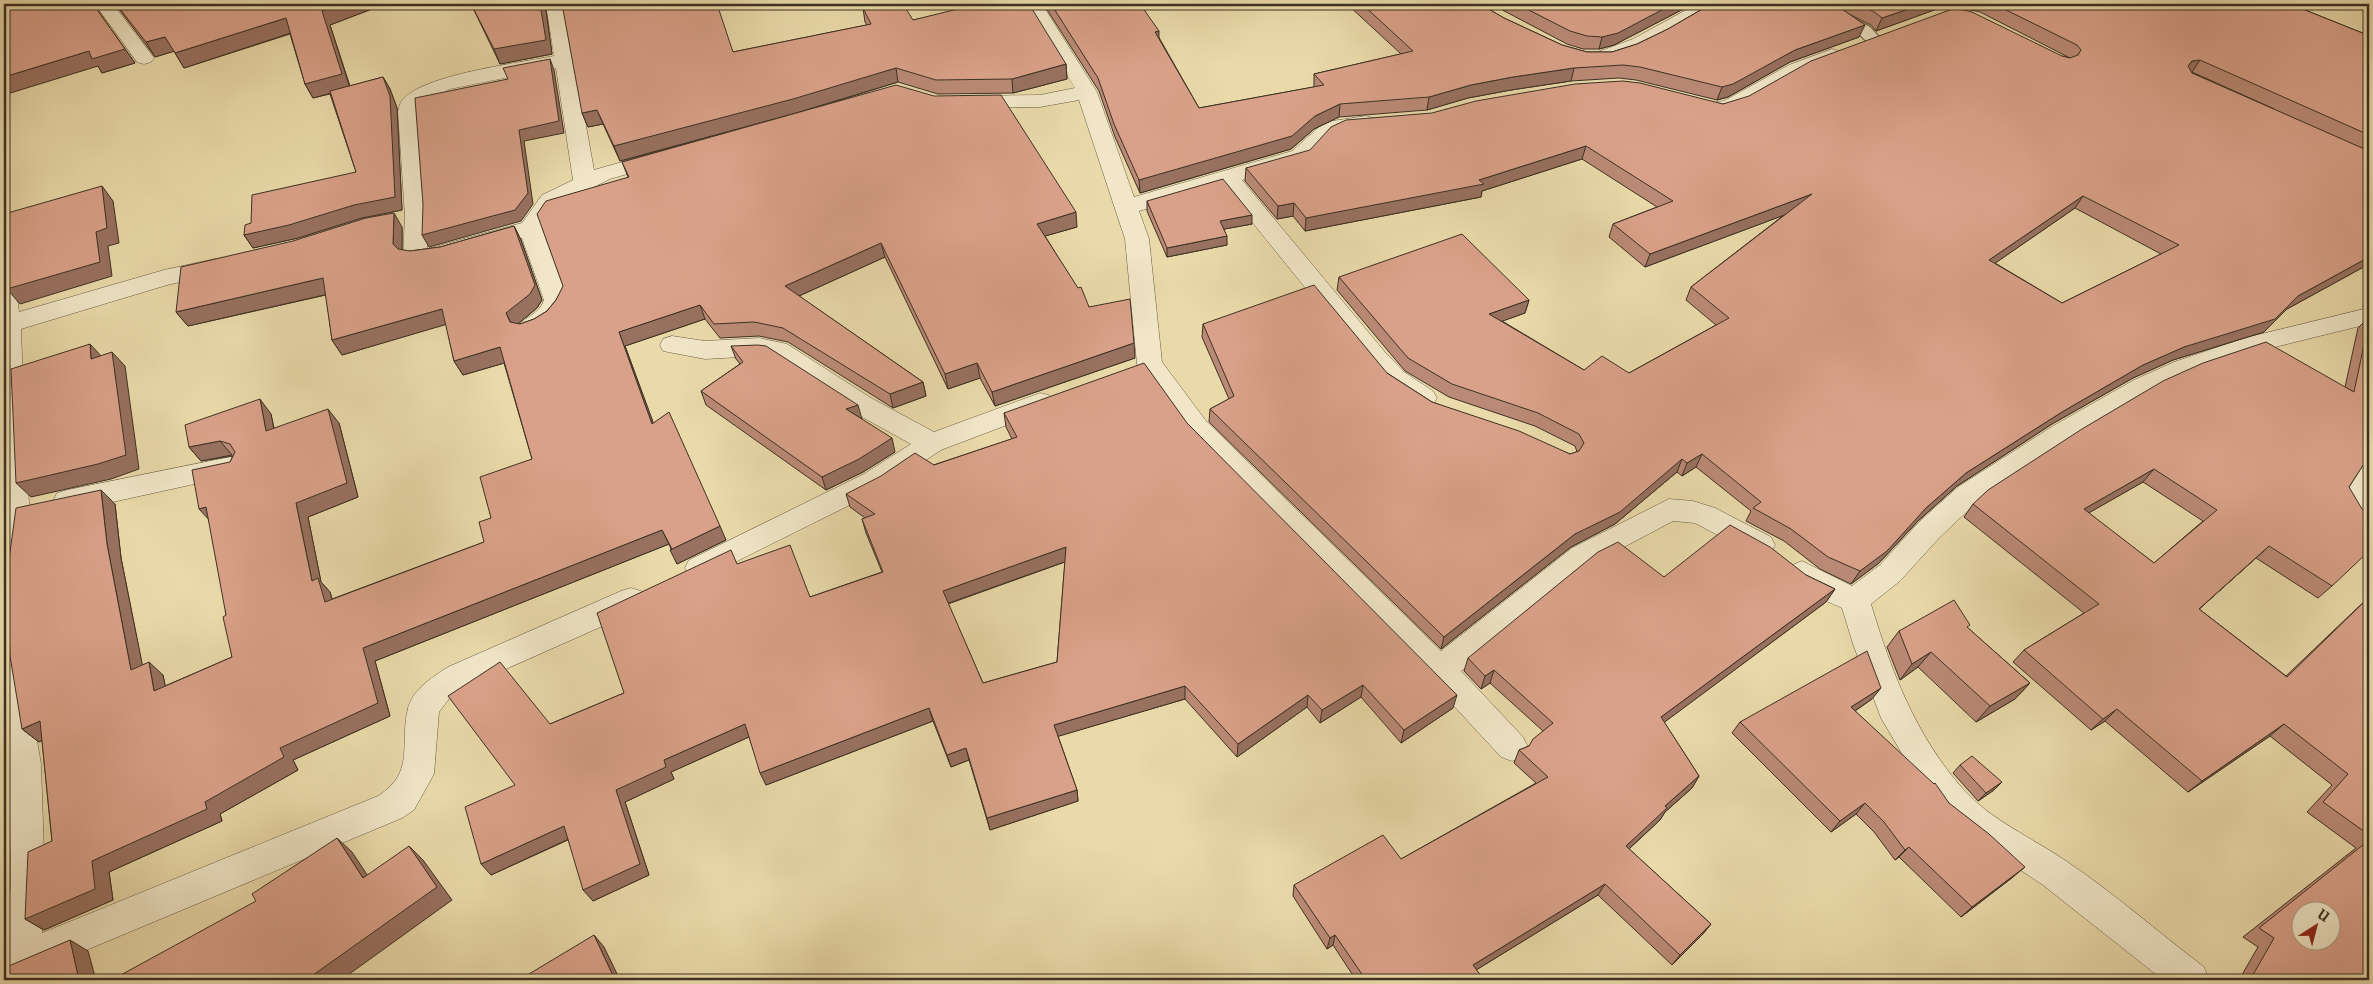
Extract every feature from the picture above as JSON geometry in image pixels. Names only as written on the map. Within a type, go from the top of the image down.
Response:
[{"type":"street","points":[[104,4],[144,58]]},
{"type":"street","points":[[555,4],[566,60],[585,182]]},
{"type":"street","points":[[1034,4],[1087,92],[1137,239],[1137,369],[1440,670],[1512,747]]},
{"type":"street","points":[[1604,75],[1583,57],[1612,56],[1710,4]]},
{"type":"street","points":[[1695,104],[1718,109],[1736,102],[1798,68],[1868,42]]},
{"type":"street","points":[[566,60],[444,84],[421,95],[411,103],[408,112],[407,218],[415,257],[431,256],[530,228],[550,200],[602,174],[675,153]]},
{"type":"street","points":[[954,102],[1040,101],[1087,92]]},
{"type":"street","points":[[1126,207],[1300,156],[1322,134],[1339,125],[1389,121]]},
{"type":"street","points":[[1228,177],[1395,378],[1420,395],[1446,409]]},
{"type":"street","points":[[527,329],[549,316],[554,310],[556,300],[530,228]]},
{"type":"street","points":[[9,324],[164,278],[238,262]]},
{"type":"street","points":[[4,291],[9,324],[12,469],[33,508],[6,588],[10,669],[25,764],[28,884],[13,962]]},
{"type":"street","points":[[1855,600],[1890,573],[1928,530],[1968,494],[2062,433],[2143,386],[2183,368],[2254,344],[2364,316],[2369,318]]},
{"type":"street","points":[[672,345],[705,350],[759,347],[778,350],[862,404],[932,443]]},
{"type":"street","points":[[13,962],[390,806],[402,799],[418,774],[424,708],[438,690],[460,676],[664,585],[874,482],[932,443],[1064,394]]},
{"type":"street","points":[[33,508],[231,467]]},
{"type":"street","points":[[2369,475],[2351,498],[2353,507],[2369,520]]},
{"type":"street","points":[[1440,670],[1582,556],[1669,510],[1682,508],[1701,512],[1773,551],[1809,579],[1855,600],[1868,644],[1892,708],[1922,759],[1952,801],[1981,824],[2055,873],[2191,980]]},
{"type":"lane","points":[[1841,16],[1864,30],[1868,42]]},
{"type":"building","points":[[10,4],[93,4],[125,49],[92,59],[89,51],[4,77],[4,8],[12,5]]},
{"type":"building","points":[[116,4],[340,4],[322,11],[342,74],[305,84],[286,18],[175,53],[165,37],[146,42]]},
{"type":"building","points":[[471,4],[540,4],[546,40],[494,49]]},
{"type":"building","points":[[562,4],[717,4],[733,52],[871,24],[863,8],[881,4],[903,4],[913,20],[974,5],[976,7],[994,4],[1029,4],[1066,64],[1012,79],[936,80],[896,68],[793,99],[614,146],[597,110],[582,113]]},
{"type":"building","points":[[1051,4],[1140,4],[1159,31],[1155,32],[1199,108],[1324,85],[1314,74],[1413,51],[1362,4],[1480,4],[1504,18],[1562,45],[1587,52],[1612,52],[1637,44],[1668,29],[1711,4],[1837,4],[1865,25],[1795,50],[1733,84],[1722,87],[1640,67],[1623,65],[1574,68],[1513,77],[1471,85],[1429,97],[1340,104],[1315,116],[1292,136],[1139,180],[1114,124],[1098,78]]},
{"type":"building","points":[[1517,4],[1673,4],[1618,33],[1602,37],[1587,36],[1570,31]]},
{"type":"building","points":[[1859,4],[1923,4],[1882,18]]},
{"type":"building","points":[[1994,4],[2290,4],[2365,34],[2369,32],[2369,135],[2200,60],[2192,61],[2188,66],[2192,73],[2369,151],[2369,257],[2298,296],[2275,319],[2184,347],[2143,365],[2062,412],[1966,473],[1926,508],[1887,551],[1860,571],[1828,557],[1791,529],[1753,508],[1761,502],[1702,454],[1687,463],[1682,459],[1620,512],[1575,534],[1444,637],[1210,409],[1234,396],[1203,324],[1314,285],[1387,373],[1432,402],[1519,431],[1570,454],[1579,451],[1584,443],[1579,434],[1538,413],[1452,384],[1408,358],[1339,277],[1462,234],[1529,300],[1489,314],[1584,370],[1602,356],[1629,373],[1729,318],[1691,287],[1812,194],[1650,254],[1613,224],[1673,201],[1586,146],[1479,180],[1484,184],[1306,218],[1294,203],[1278,206],[1246,168],[1310,150],[1331,127],[1346,120],[1432,113],[1476,101],[1575,84],[1623,81],[1640,83],[1723,104],[1749,96],[1811,61],[1955,8],[1972,12],[2062,56],[2070,58],[2078,55],[2081,50],[2077,45]],"holes":[[[2083,196],[2179,245],[2062,303],[1989,260]]]},
{"type":"building","points":[[550,59],[559,121],[519,130],[528,193],[515,210],[422,235],[423,204],[415,98],[508,79],[503,68]]},
{"type":"building","points":[[383,77],[390,96],[395,197],[354,205],[289,225],[244,235],[245,225],[251,223],[252,195],[356,172],[330,91]]},
{"type":"building","points":[[896,85],[934,96],[1001,95],[1076,212],[1037,224],[1078,288],[1081,287],[1089,307],[1130,299],[1134,343],[992,392],[977,363],[945,374],[881,243],[785,286],[923,382],[890,394],[783,328],[754,322],[714,324],[700,305],[619,332],[652,424],[669,412],[720,526],[670,550],[672,549],[662,530],[363,648],[378,703],[280,748],[284,757],[205,802],[207,809],[92,861],[95,889],[25,919],[28,852],[52,841],[40,721],[22,729],[10,656],[7,574],[16,508],[101,490],[107,544],[131,670],[149,662],[154,691],[232,657],[223,617],[226,615],[206,507],[199,509],[192,470],[230,462],[235,452],[230,444],[220,441],[189,447],[185,425],[260,399],[266,431],[328,409],[347,483],[296,503],[312,581],[318,578],[325,602],[484,542],[479,522],[491,518],[480,477],[532,459],[500,347],[454,361],[442,309],[332,340],[323,278],[176,312],[181,267],[293,241],[366,218],[394,213],[393,244],[398,249],[410,251],[440,247],[514,226],[535,285],[530,294],[506,313],[510,322],[520,324],[534,319],[547,311],[556,300],[563,286],[537,214],[546,201],[629,177],[622,162]]},
{"type":"building","points":[[1223,179],[1252,215],[1220,221],[1227,236],[1167,248],[1147,201]]},
{"type":"building","points":[[102,186],[107,228],[96,232],[100,262],[7,289],[4,275],[4,214]]},
{"type":"building","points":[[2369,321],[2369,456],[2349,487],[2362,509],[2369,513],[2369,551],[2332,586],[2269,546],[2199,609],[2287,677],[2366,600],[2369,602],[2369,835],[2323,802],[2348,774],[2284,724],[2202,781],[2117,709],[2103,719],[2024,650],[2099,604],[1973,504],[1988,490],[2082,429],[2163,381],[2203,363],[2266,342],[2354,392]],"holes":[[[2154,469],[2217,510],[2154,563],[2084,509]]]},
{"type":"building","points":[[90,344],[91,359],[112,352],[126,455],[98,464],[16,483],[11,369]]},
{"type":"building","points":[[731,346],[766,346],[858,405],[846,409],[892,438],[859,459],[822,477],[701,391],[743,362]]},
{"type":"building","points":[[1144,363],[1187,423],[1457,695],[1404,730],[1363,685],[1322,710],[1308,695],[1238,744],[1185,686],[1054,725],[1077,790],[987,818],[966,748],[947,755],[929,708],[760,773],[745,724],[664,760],[666,767],[616,790],[640,864],[583,890],[564,826],[481,864],[465,807],[515,785],[448,696],[500,662],[550,724],[624,693],[597,613],[731,550],[737,564],[790,545],[810,597],[883,572],[862,519],[875,514],[846,494],[881,476],[915,453],[934,465],[1017,437],[1004,413]],"holes":[[[1066,547],[1057,662],[983,683],[943,591]]]},
{"type":"building","points":[[1730,525],[1770,547],[1806,575],[1835,589],[1661,717],[1699,776],[1665,806],[1667,808],[1626,846],[1711,924],[1680,955],[1605,884],[1473,965],[1484,980],[1366,980],[1335,935],[1330,938],[1294,885],[1383,835],[1401,859],[1548,777],[1519,750],[1529,746],[1533,739],[1553,723],[1494,670],[1485,676],[1468,658],[1598,552],[1618,542],[1664,577]]},
{"type":"building","points":[[1954,600],[1970,625],[1967,627],[2030,683],[1990,706],[1931,652],[1912,664],[1899,631]]},
{"type":"building","points":[[1867,651],[1881,688],[1851,707],[1935,783],[1949,803],[1989,834],[2025,867],[1972,907],[1909,847],[1905,850],[1884,822],[1865,803],[1840,821],[1740,722]]},
{"type":"building","points":[[1972,756],[2002,782],[1986,793],[1960,765]]},
{"type":"building","points":[[337,838],[363,878],[409,846],[437,887],[306,980],[303,980],[300,975],[290,980],[120,980],[119,976],[256,901],[252,894]]},
{"type":"building","points":[[2369,840],[2369,980],[2250,980],[2274,938],[2259,928],[2290,903],[2290,952],[2340,952],[2340,902],[2292,902]]},
{"type":"building","points":[[594,935],[615,980],[519,980]]},
{"type":"building","points":[[70,940],[79,980],[4,980],[4,968]]}]
